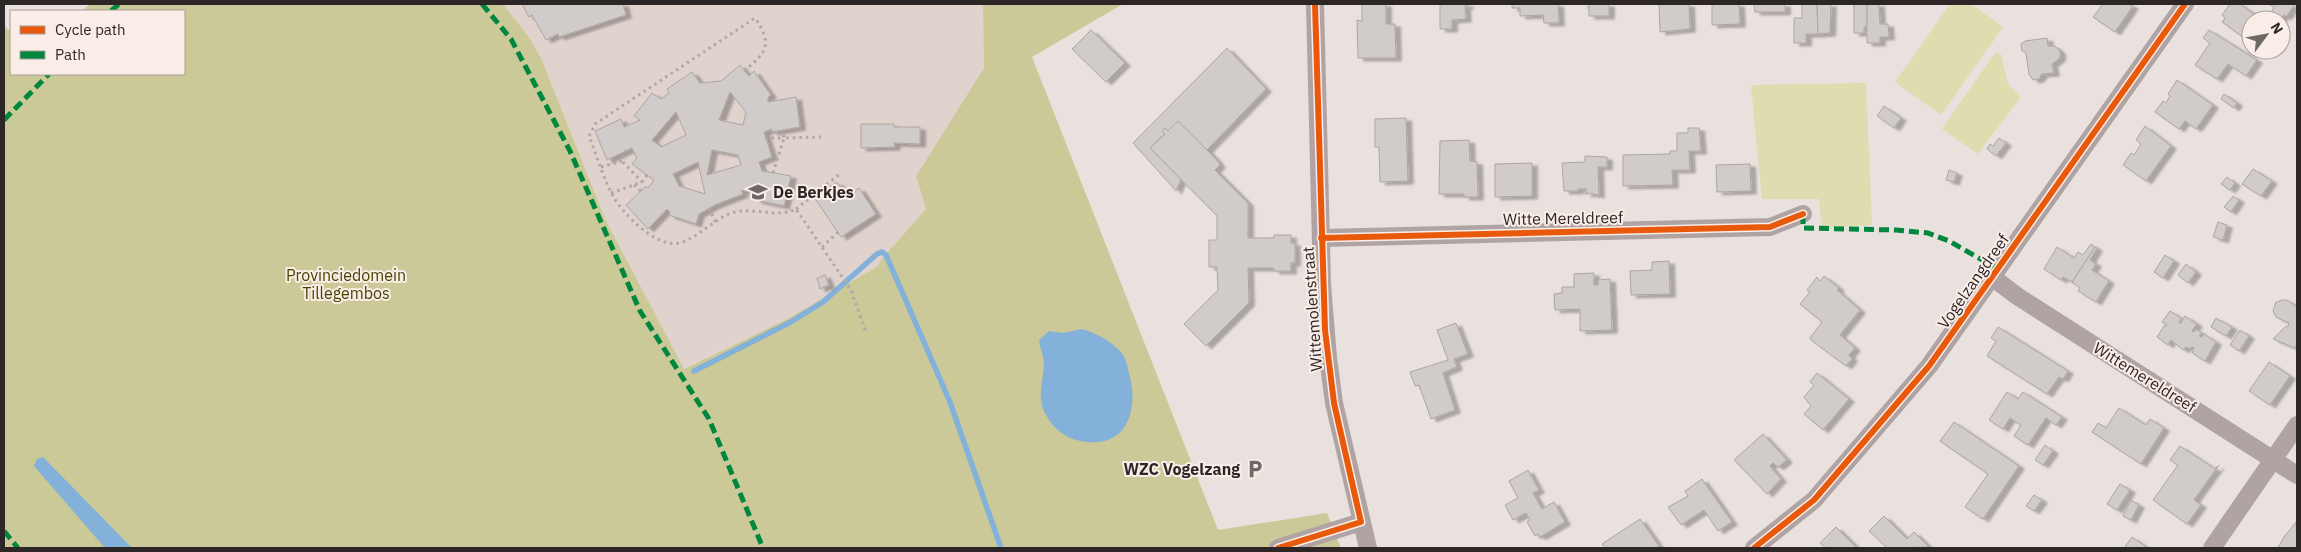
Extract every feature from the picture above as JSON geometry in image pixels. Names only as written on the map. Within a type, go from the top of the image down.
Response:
[{"type":"street","name":"Wittemolenstraat","points":[[1315,4],[1325,330],[1334,403],[1360,522],[1368,548]]},
{"type":"street","name":"Vogelzangdreef","points":[[1754,548],[1814,500],[1929,366],[2185,4]]},
{"type":"street","name":"Witte Mereldreef","points":[[1321,238],[1770,227],[1803,214]]},
{"type":"street","name":"Wittemereldreef","points":[[1992,277],[2018,296],[2275,460],[2297,476]]},
{"type":"street","points":[[2212,548],[2275,460],[2297,425]]},
{"type":"street","points":[[1278,548],[1360,522]]},
{"type":"path","points":[[744,71],[762,57],[767,42],[763,30],[755,18],[595,124],[589,136],[611,193],[619,205],[648,234],[664,242],[674,243],[688,239],[727,215],[740,211],[752,210],[777,214],[796,209],[841,173]]},
{"type":"path","points":[[773,173],[784,138],[784,130]]},
{"type":"path","points":[[766,138],[821,137]]},
{"type":"path","points":[[622,162],[626,150]]},
{"type":"path","points":[[601,167],[622,162]]},
{"type":"path","points":[[622,162],[642,182]]},
{"type":"path","points":[[611,193],[642,182],[647,175]]},
{"type":"path","points":[[634,184],[641,191]]},
{"type":"path","points":[[709,208],[716,222]]},
{"type":"path","points":[[796,209],[850,290],[866,332]]},
{"type":"path","points":[[822,247],[838,232]]},
{"type":"shaded area","name":"De Berkjes","points":[[503,4],[983,4],[984,68],[916,176],[926,209],[878,266],[787,319],[683,369],[606,221],[541,58],[529,37]]},
{"type":"green space","name":"Provinciedomein Tillegembos","points":[[90,4],[503,4],[529,37],[541,58],[606,221],[684,369],[787,319],[878,266],[881,260],[926,209],[916,176],[984,68],[983,4],[1123,4],[1032,57],[1218,530],[1327,513],[1341,548],[4,548],[4,25],[10,31],[10,75],[185,75],[185,10],[83,10]]},
{"type":"green space","points":[[1950,4],[1971,4],[2003,27],[1941,115],[1895,82]]},
{"type":"green space","points":[[1995,53],[2001,54],[2008,84],[2021,97],[1978,154],[1942,129]]},
{"type":"green space","points":[[1866,83],[1872,225],[1822,228],[1819,199],[1762,199],[1751,85]]},
{"type":"water","points":[[1082,329],[1105,339],[1120,351],[1124,357],[1130,377],[1132,404],[1130,416],[1118,434],[1108,440],[1095,442],[1080,441],[1068,437],[1058,431],[1050,422],[1042,405],[1041,386],[1044,362],[1039,340],[1049,331],[1063,333]]},
{"type":"water","points":[[43,457],[132,548],[105,548],[34,466],[37,459]]},
{"type":"building","points":[[522,4],[623,4],[626,15],[559,37],[558,34],[546,40],[532,15],[529,17]]},
{"type":"building","points":[[1362,4],[1386,4],[1386,24],[1395,24],[1396,58],[1358,58],[1357,20],[1362,21]]},
{"type":"building","points":[[1440,4],[1468,4],[1468,6],[1465,6],[1466,19],[1452,20],[1452,29],[1440,29]]},
{"type":"building","points":[[1512,4],[1558,4],[1559,23],[1544,23],[1543,15],[1520,16],[1520,8],[1512,8]]},
{"type":"building","points":[[1589,4],[1609,4],[1609,16],[1589,16]]},
{"type":"building","points":[[1659,4],[1689,4],[1690,29],[1660,32]]},
{"type":"building","points":[[1712,4],[1739,4],[1740,24],[1712,25]]},
{"type":"building","points":[[1754,4],[1785,4],[1785,12],[1755,12]]},
{"type":"building","points":[[1817,4],[1818,34],[1806,34],[1806,43],[1794,43],[1794,18],[1802,18],[1802,5]]},
{"type":"building","points":[[1817,4],[1831,4],[1830,33],[1818,34]]},
{"type":"building","points":[[1852,4],[1867,4],[1867,27],[1864,27],[1864,33],[1854,33],[1854,6]]},
{"type":"building","points":[[1867,4],[1879,4],[1880,24],[1888,24],[1889,37],[1880,37],[1880,43],[1867,43]]},
{"type":"building","points":[[2103,4],[2129,4],[2133,6],[2115,32],[2093,17]]},
{"type":"building","points":[[2230,4],[2240,4],[2248,10],[2241,10],[2241,36],[2222,22],[2225,18],[2222,15]]},
{"type":"building","points":[[2269,4],[2295,4],[2291,10],[2272,10],[2274,7]]},
{"type":"building","points":[[1091,30],[1125,63],[1106,82],[1072,49]]},
{"type":"building","points":[[2209,30],[2241,50],[2241,60],[2257,60],[2246,76],[2228,64],[2217,79],[2195,65],[2210,43],[2203,38]]},
{"type":"building","points":[[2047,38],[2048,46],[2055,46],[2060,51],[2060,58],[2052,64],[2054,73],[2042,74],[2039,79],[2033,80],[2029,74],[2026,53],[2022,51],[2021,44],[2025,41]]},
{"type":"building","points":[[1227,48],[1266,89],[1207,150],[1178,121],[1168,131],[1165,128],[1162,131],[1165,134],[1150,148],[1181,179],[1176,191],[1133,143]]},
{"type":"building","points":[[740,65],[749,76],[754,71],[771,95],[768,97],[768,102],[796,97],[800,127],[772,132],[772,129],[764,132],[772,157],[759,162],[762,171],[791,176],[784,206],[756,200],[757,193],[741,190],[743,194],[715,205],[699,214],[696,224],[669,215],[670,212],[667,209],[648,229],[626,205],[646,186],[648,188],[654,180],[632,164],[637,158],[632,148],[607,160],[595,131],[621,119],[624,127],[640,120],[634,116],[652,93],[661,99],[669,93],[667,89],[692,72],[700,83],[721,81]],"holes":[[[730,92],[746,112],[743,125],[719,120]],[[676,112],[686,135],[661,147],[652,140]],[[712,150],[738,155],[741,165],[707,175]],[[698,162],[705,194],[679,186],[673,174]]]},
{"type":"building","points":[[2177,80],[2213,105],[2196,129],[2185,121],[2179,129],[2155,112],[2163,101],[2166,103],[2170,96],[2168,94]]},
{"type":"building","points":[[2224,94],[2237,103],[2234,108],[2221,99]]},
{"type":"building","points":[[1884,106],[1901,118],[1894,128],[1877,116]]},
{"type":"building","points":[[1406,118],[1408,181],[1380,182],[1379,147],[1375,147],[1375,119]]},
{"type":"building","points":[[1178,121],[1216,159],[1220,165],[1215,170],[1248,203],[1248,238],[1274,238],[1274,235],[1291,235],[1291,243],[1295,243],[1295,263],[1291,263],[1291,271],[1274,271],[1274,268],[1248,268],[1249,303],[1206,346],[1184,324],[1218,290],[1217,267],[1209,267],[1209,240],[1217,240],[1217,216],[1150,148],[1165,134],[1162,131],[1165,128],[1168,131]]},
{"type":"building","points":[[861,124],[894,124],[894,127],[920,127],[920,144],[894,143],[895,147],[861,148]]},
{"type":"building","points":[[2145,126],[2171,146],[2146,181],[2123,165],[2131,153],[2134,155],[2141,144],[2136,140]]},
{"type":"building","points":[[1688,128],[1699,128],[1701,151],[1689,151],[1690,170],[1672,170],[1673,185],[1623,186],[1623,155],[1670,154],[1670,151],[1677,151],[1677,133],[1688,133]]},
{"type":"building","points":[[1999,138],[2006,143],[1996,156],[1987,149],[1990,144],[1993,146]]},
{"type":"building","points":[[1469,140],[1470,161],[1477,162],[1478,197],[1464,197],[1464,194],[1439,194],[1440,141]]},
{"type":"building","points":[[1585,156],[1607,157],[1607,167],[1598,167],[1599,195],[1587,193],[1586,195],[1586,189],[1564,191],[1562,163],[1585,162]]},
{"type":"building","points":[[1532,163],[1532,196],[1495,197],[1495,164]]},
{"type":"building","points":[[1750,164],[1751,191],[1717,192],[1716,165]]},
{"type":"building","points":[[2253,169],[2272,181],[2261,196],[2242,184]]},
{"type":"building","points":[[1949,170],[1957,173],[1954,182],[1946,180]]},
{"type":"building","points":[[2227,177],[2235,183],[2230,190],[2221,184]]},
{"type":"building","points":[[837,182],[847,196],[859,188],[876,214],[841,237],[814,197]]},
{"type":"building","points":[[2233,196],[2239,200],[2231,212],[2224,207]]},
{"type":"building","points":[[2218,222],[2227,225],[2223,240],[2213,237]]},
{"type":"building","points":[[2091,244],[2095,247],[2072,282],[2063,277],[2061,280],[2044,269],[2057,247],[2074,258],[2078,252],[2083,255]]},
{"type":"building","points":[[2095,247],[2097,248],[2090,260],[2096,264],[2092,270],[2109,281],[2096,302],[2078,291],[2080,288],[2072,282]]},
{"type":"building","points":[[2165,255],[2174,261],[2163,278],[2154,272]]},
{"type":"building","points":[[1669,261],[1670,294],[1631,295],[1630,271],[1652,270],[1652,262]]},
{"type":"building","points":[[2186,264],[2196,272],[2188,283],[2178,275]]},
{"type":"building","points":[[1594,273],[1594,285],[1598,285],[1598,280],[1610,279],[1612,330],[1580,331],[1580,309],[1555,310],[1554,294],[1562,293],[1562,287],[1574,287],[1574,274]]},
{"type":"building","points":[[825,275],[829,285],[820,289],[817,278]]},
{"type":"building","points":[[1824,276],[1839,288],[1837,290],[1860,310],[1840,335],[1855,348],[1849,355],[1852,359],[1846,366],[1811,340],[1810,338],[1822,322],[1800,304],[1810,292],[1807,290],[1817,277],[1820,281]]},
{"type":"building","points":[[2287,300],[2297,307],[2297,344],[2295,348],[2273,339],[2286,326],[2288,327],[2289,323],[2276,317],[2273,311],[2276,302]]},
{"type":"building","points":[[2170,311],[2181,318],[2179,323],[2181,323],[2185,316],[2197,324],[2192,331],[2194,332],[2196,329],[2202,333],[2199,336],[2202,337],[2204,334],[2216,342],[2205,361],[2192,353],[2194,348],[2192,347],[2190,349],[2186,347],[2183,350],[2171,340],[2168,345],[2157,337],[2164,326],[2167,325],[2162,322]]},
{"type":"building","points":[[2216,318],[2232,327],[2226,336],[2211,327]]},
{"type":"building","points":[[1456,323],[1468,354],[1454,359],[1457,367],[1443,373],[1455,410],[1431,419],[1419,385],[1415,386],[1410,372],[1448,360],[1437,330]]},
{"type":"building","points":[[1998,327],[2068,371],[2063,379],[2059,377],[2047,394],[1987,356],[1996,341],[1991,338]]},
{"type":"building","points":[[2240,330],[2249,336],[2239,351],[2230,345]]},
{"type":"building","points":[[2269,362],[2290,376],[2270,405],[2249,391]]},
{"type":"building","points":[[1817,373],[1849,399],[1823,430],[1804,414],[1811,406],[1804,397],[1814,385],[1810,382]]},
{"type":"building","points":[[2007,392],[2018,399],[2023,392],[2062,417],[2056,425],[2046,418],[2028,445],[2014,436],[2021,425],[2010,418],[2003,429],[1989,420]]},
{"type":"building","points":[[2119,408],[2146,425],[2150,419],[2164,428],[2141,464],[2092,432],[2098,423],[2106,428]]},
{"type":"building","points":[[1954,422],[2019,466],[1983,519],[1965,507],[1988,474],[1940,441]]},
{"type":"building","points":[[1763,434],[1787,460],[1778,467],[1773,463],[1770,466],[1781,479],[1767,494],[1734,460]]},
{"type":"building","points":[[2045,445],[2053,451],[2043,465],[2035,460]]},
{"type":"building","points":[[2180,446],[2215,469],[2219,465],[2194,500],[2201,505],[2187,524],[2153,500],[2178,465],[2170,460]]},
{"type":"building","points":[[1528,470],[1539,490],[1533,493],[1542,509],[1554,502],[1565,522],[1540,537],[1538,534],[1535,536],[1527,522],[1530,520],[1526,513],[1513,520],[1505,505],[1518,498],[1509,481]]},
{"type":"building","points":[[1702,479],[1732,522],[1718,531],[1704,510],[1681,525],[1668,507],[1688,496],[1685,491]]},
{"type":"building","points":[[2120,484],[2130,490],[2117,510],[2107,504]]},
{"type":"building","points":[[2034,495],[2042,500],[2034,511],[2026,506]]},
{"type":"building","points":[[2131,500],[2139,505],[2131,520],[2123,516]]},
{"type":"building","points":[[1884,516],[1907,539],[1914,532],[1929,547],[1887,548],[1869,531]]},
{"type":"building","points":[[1640,519],[1659,546],[1656,548],[1605,548],[1602,544]]},
{"type":"building","points":[[2296,522],[2297,548],[2278,548],[2284,537]]},
{"type":"building","points":[[1836,527],[1857,548],[1826,548],[1820,543]]},
{"type":"building","points":[[2132,537],[2148,548],[2124,548]]},
{"type":"waterway","points":[[694,371],[789,323],[823,302],[877,254],[882,252],[886,255],[950,402],[1001,548]]},
{"type":"marked path","points":[[112,10],[119,4]]},
{"type":"marked path","points":[[482,4],[511,39],[570,151],[640,311],[709,419],[763,548]]},
{"type":"marked path","points":[[4,120],[48,75]]},
{"type":"marked path","points":[[1803,214],[1803,228],[1896,230],[1928,233],[1949,241],[1998,269]]},
{"type":"marked path","points":[[4,531],[18,548]]},
{"type":"cycle path","points":[[1278,548],[1361,522],[1334,403],[1325,330],[1315,4]]},
{"type":"cycle path","points":[[1754,548],[1814,500],[1929,366],[2185,4]]},
{"type":"cycle path","points":[[1321,238],[1770,227],[1803,214]]},
{"type":"place","name":"De Berkjes","points":[[758,192]]},
{"type":"place","name":"WZC Vogelzang","points":[[1255,469]]}]
